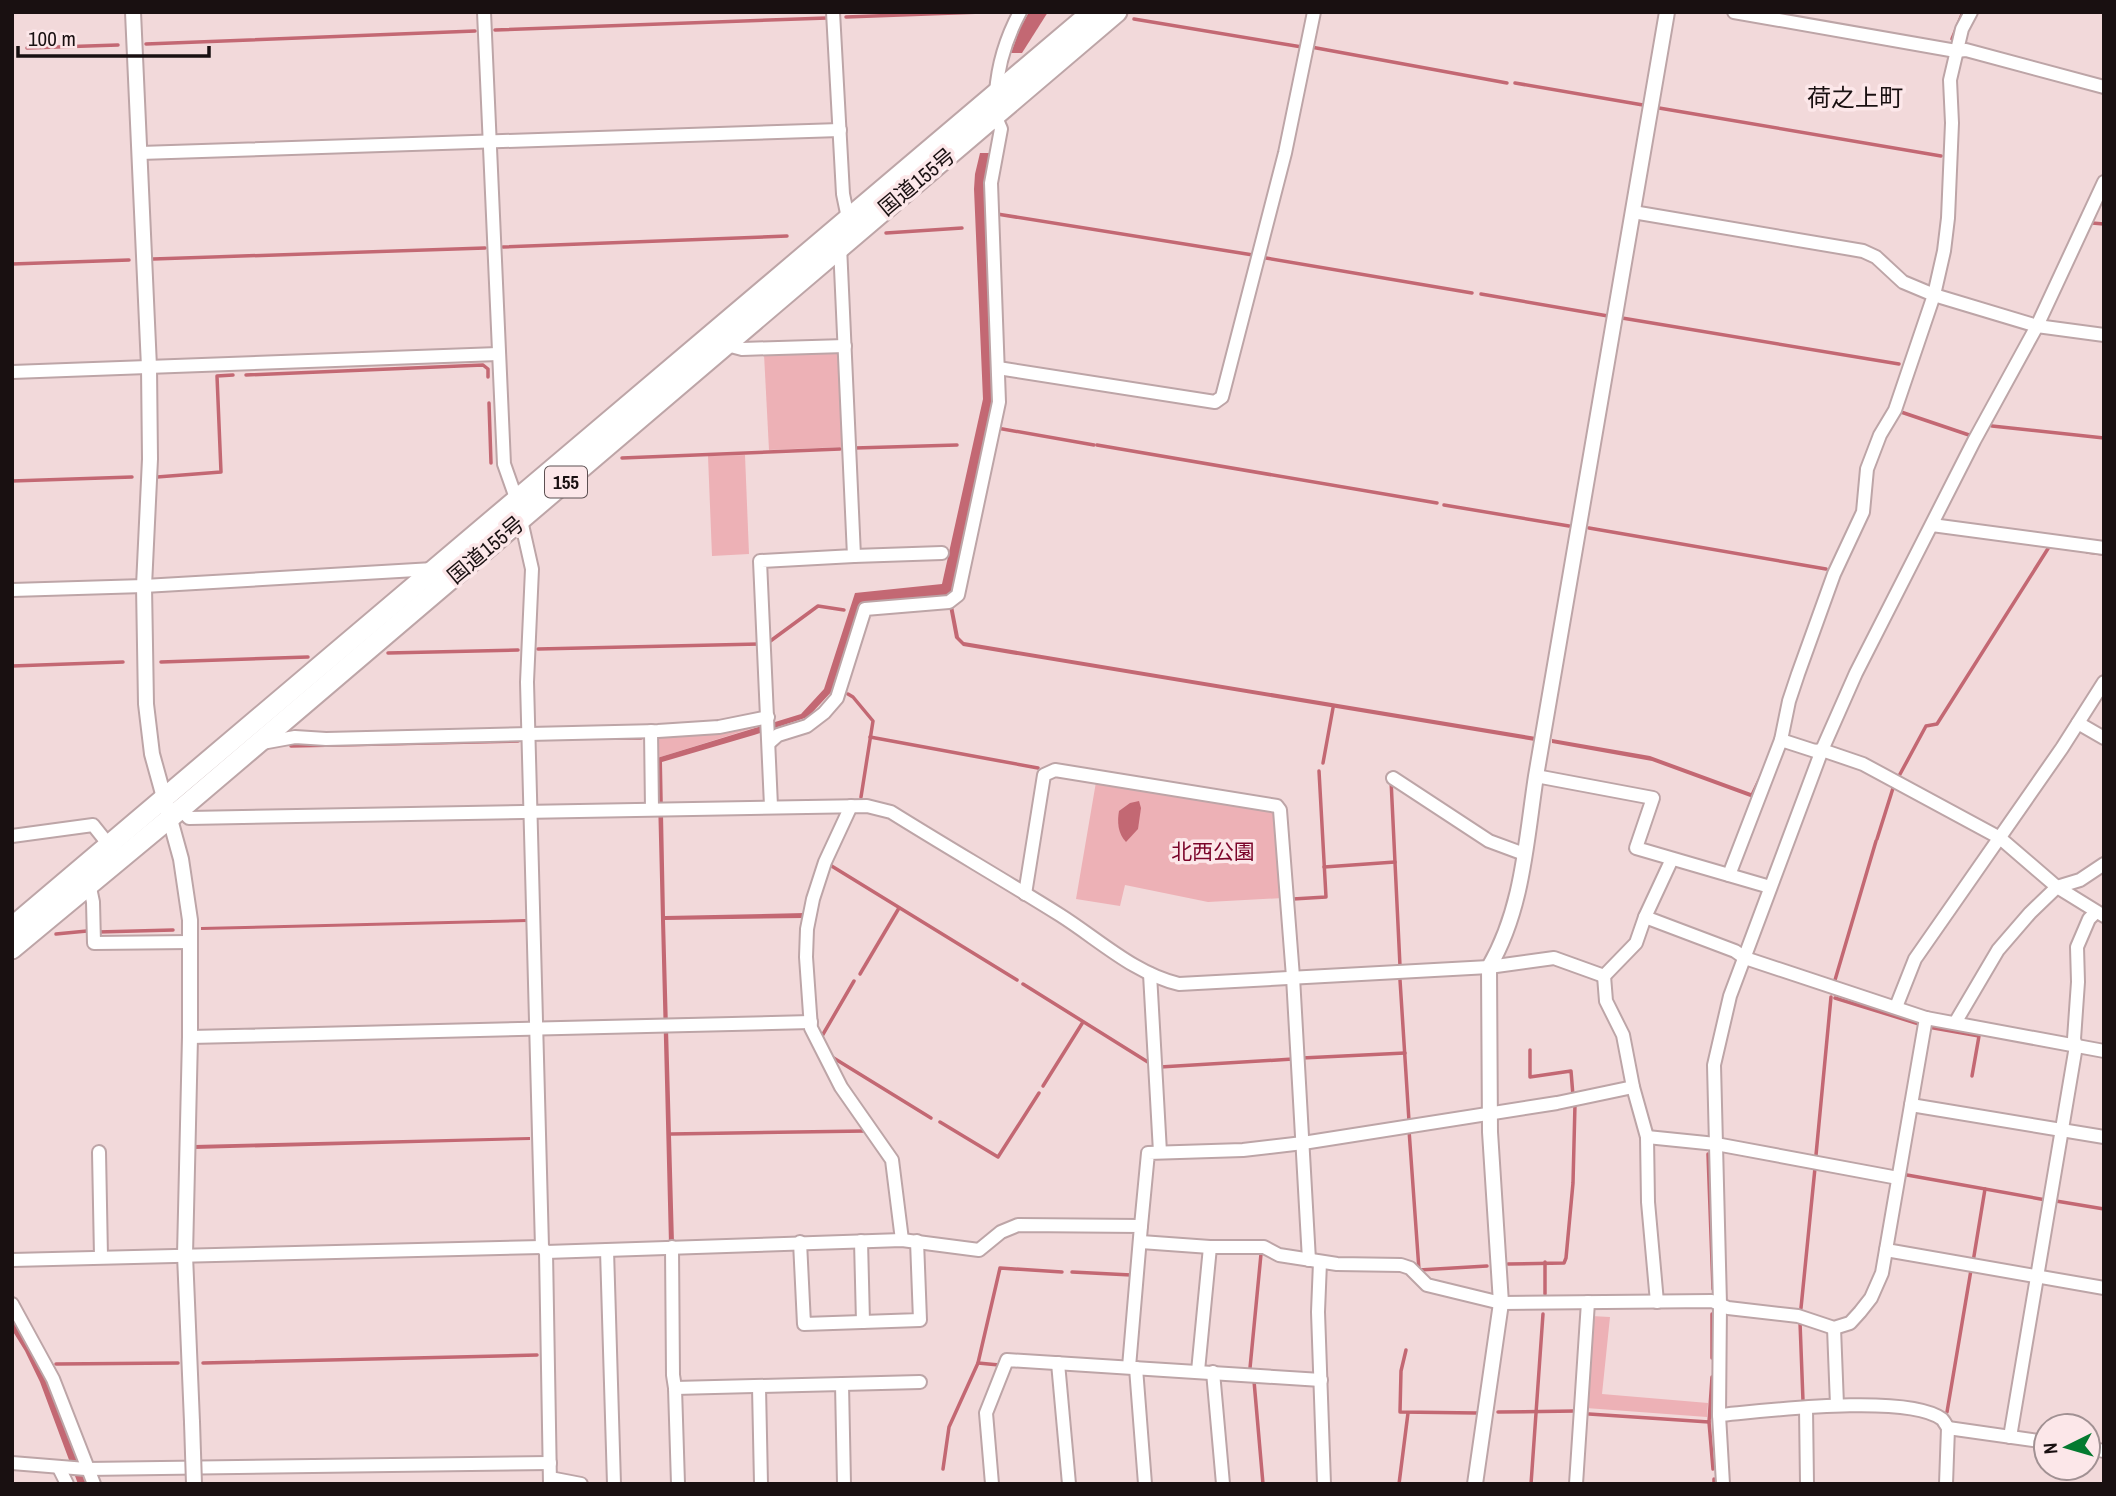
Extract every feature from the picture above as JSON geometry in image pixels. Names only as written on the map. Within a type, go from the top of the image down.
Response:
[{"type":"highway","name":"国道155号","points":[[12,949],[171,810],[433,569],[1092,12]]},
{"type":"highway","name":"国道155号","points":[[12,927],[109,845],[171,810],[252,746],[1117,12]]},
{"type":"street","points":[[133,12],[149,367],[150,459],[144,586],[146,704],[152,754],[171,810],[190,920],[185,1255],[194,1484]]},
{"type":"street","points":[[484,12],[504,464],[516,498],[532,569],[527,682],[528,734],[550,1481],[581,1484]]},
{"type":"street","points":[[833,12],[843,194],[848,218]]},
{"type":"street","points":[[996,93],[1006,40],[1020,12]]},
{"type":"street","points":[[998,368],[1215,402],[1222,397],[1285,153],[1314,12]]},
{"type":"street","points":[[1475,1484],[1501,1303],[1490,1114],[1489,967],[1501,946],[1518,897],[1536,776],[1667,12]]},
{"type":"street","points":[[1734,12],[1956,51],[1966,50],[2104,87]]},
{"type":"street","points":[[1729,875],[1781,740],[1788,701],[1834,574],[1863,512],[1867,469],[1880,435],[1895,410],[1934,295],[1948,218],[1952,123],[1950,80],[1965,21],[1971,12]]},
{"type":"street","points":[[252,746],[295,737],[326,739],[719,727],[768,729],[778,735],[807,726],[824,713],[837,698],[865,609],[949,602],[958,595],[999,402],[990,183],[1001,129],[995,115]]},
{"type":"street","points":[[140,153],[840,130]]},
{"type":"street","points":[[1723,1484],[1719,1415],[1720,1304],[1714,1065],[1730,996],[1822,750],[1856,673],[1974,441],[2037,326],[2104,182]]},
{"type":"street","points":[[1633,212],[1863,251],[1875,257],[1903,282],[1934,295],[2037,326],[2104,335]]},
{"type":"street","points":[[840,246],[854,556]]},
{"type":"street","points":[[727,345],[742,349],[845,346]]},
{"type":"street","points":[[12,372],[498,355]]},
{"type":"street","points":[[1932,525],[2104,548]]},
{"type":"street","points":[[771,806],[760,561],[942,553]]},
{"type":"street","points":[[12,590],[144,586],[433,569]]},
{"type":"street","points":[[1896,1007],[1915,959],[2104,682]]},
{"type":"street","points":[[2078,723],[2104,738]]},
{"type":"street","points":[[651,731],[658,809]]},
{"type":"street","points":[[1781,740],[1863,764],[2000,838],[2057,887],[2099,914]]},
{"type":"street","points":[[1025,894],[1044,775],[1055,770],[1276,806],[1282,813],[1303,1143],[1318,1312],[1324,1484]]},
{"type":"street","points":[[1536,776],[1653,798],[1636,848],[1770,887]]},
{"type":"street","points":[[1393,778],[1489,841],[1524,854]]},
{"type":"street","points":[[851,806],[825,862],[807,929],[806,957],[811,1027],[841,1087],[892,1160],[902,1240]]},
{"type":"street","points":[[171,810],[189,818],[867,806],[891,812],[1161,980],[1179,984],[1489,967],[1554,958],[1604,976]]},
{"type":"street","points":[[12,836],[93,825],[109,845]]},
{"type":"street","points":[[1657,1302],[1648,1202],[1647,1137],[1633,1087],[1623,1035],[1606,1001],[1604,976],[1636,943],[1672,859]]},
{"type":"street","points":[[1955,1023],[1998,950],[2030,913],[2057,887],[2080,880],[2104,864]]},
{"type":"street","points":[[89,883],[93,902],[94,943],[190,942]]},
{"type":"street","points":[[2010,1437],[2076,1046],[2077,947],[2089,919],[2099,914]]},
{"type":"street","points":[[1645,918],[1735,951],[1745,958],[1926,1018],[2104,1051]]},
{"type":"street","points":[[1150,974],[1160,1152]]},
{"type":"street","points":[[1141,1242],[1210,1247],[1264,1247],[1279,1255],[1314,1261],[1401,1265],[1410,1268],[1427,1285],[1501,1303],[1712,1301],[1728,1308],[1798,1315],[1834,1328],[1850,1323],[1871,1298],[1882,1273],[1926,1018]]},
{"type":"street","points":[[190,1037],[811,1022]]},
{"type":"street","points":[[1145,1484],[1133,1368],[1148,1153],[1243,1150],[1303,1143],[1490,1114],[1633,1087]]},
{"type":"street","points":[[1911,1105],[2104,1137]]},
{"type":"street","points":[[1647,1137],[1716,1144],[1898,1178]]},
{"type":"street","points":[[99,1152],[101,1257]]},
{"type":"street","points":[[12,1260],[607,1250],[902,1240],[979,1250],[1000,1232],[1018,1225],[1141,1226]]},
{"type":"street","points":[[861,1241],[863,1322]]},
{"type":"street","points":[[800,1242],[804,1324],[920,1320],[917,1241]]},
{"type":"street","points":[[672,1247],[673,1375],[678,1484]]},
{"type":"street","points":[[1198,1371],[1210,1247]]},
{"type":"street","points":[[607,1250],[614,1484]]},
{"type":"street","points":[[1886,1250],[2104,1288]]},
{"type":"street","points":[[1576,1484],[1588,1302]]},
{"type":"street","points":[[12,1304],[53,1379],[94,1484]]},
{"type":"street","points":[[1834,1328],[1837,1405]]},
{"type":"street","points":[[992,1484],[986,1413],[1007,1360],[1321,1380]]},
{"type":"street","points":[[1058,1363],[1069,1484]]},
{"type":"street","points":[[1213,1373],[1223,1484]]},
{"type":"street","points":[[675,1388],[920,1382]]},
{"type":"street","points":[[842,1384],[844,1484]]},
{"type":"street","points":[[759,1387],[761,1484]]},
{"type":"street","points":[[1719,1415],[1837,1405],[1904,1407],[1941,1419],[1948,1427],[2032,1440]]},
{"type":"street","points":[[1806,1408],[1807,1484]]},
{"type":"street","points":[[1946,1484],[1948,1427]]},
{"type":"street","points":[[12,1463],[87,1469],[550,1463]]},
{"type":"street","points":[[59,1468],[66,1484]]},
{"type":"green space","points":[[834,350],[839,354],[842,447],[769,450],[764,354]]},
{"type":"green space","points":[[745,455],[749,554],[712,556],[708,456]]},
{"type":"green space","points":[[763,720],[763,725],[657,758],[654,735]]},
{"type":"green space","name":"北西公園","points":[[1096,782],[1273,811],[1278,816],[1283,898],[1208,902],[1125,885],[1120,906],[1076,899]]},
{"type":"green space","points":[[1591,1316],[1610,1317],[1602,1394],[1708,1403],[1707,1417],[1586,1408]]},
{"type":"shaded area","points":[[1029,12],[1048,12],[1022,53],[1011,53],[1020,28]]},
{"type":"shaded area","points":[[980,153],[992,153],[996,400],[955,595],[863,602],[834,689],[808,717],[662,762],[665,916],[805,913],[804,918],[665,920],[674,1243],[669,1244],[657,758],[801,714],[824,689],[855,593],[942,584],[983,399],[974,189]]},
{"type":"shaded area","points":[[949,606],[953,606],[959,637],[964,642],[1536,737],[1535,741],[963,646],[955,638]]},
{"type":"shaded area","points":[[1552,739],[1650,756],[1751,793],[1771,751],[1753,798],[1652,761],[1552,743]]},
{"type":"shaded area","points":[[1139,801],[1141,808],[1138,829],[1126,842],[1119,828],[1119,811],[1130,803]]},
{"type":"shaded area","points":[[526,919],[527,922],[201,930],[201,927]]},
{"type":"shaded area","points":[[530,1137],[530,1140],[194,1149],[194,1145]]},
{"type":"shaded area","points":[[12,1315],[48,1380],[86,1484],[78,1484],[40,1382],[12,1330]]},
{"type":"waterway","points":[[846,17],[982,12]]},
{"type":"waterway","points":[[1952,39],[1963,12]]},
{"type":"waterway","points":[[495,30],[827,18]]},
{"type":"waterway","points":[[1134,19],[1302,47]]},
{"type":"waterway","points":[[146,44],[475,31]]},
{"type":"waterway","points":[[27,48],[118,45]]},
{"type":"waterway","points":[[1311,47],[1507,83]]},
{"type":"waterway","points":[[1515,83],[1643,105]]},
{"type":"waterway","points":[[1659,108],[1941,156]]},
{"type":"waterway","points":[[997,214],[1253,255]]},
{"type":"waterway","points":[[2092,223],[2104,224]]},
{"type":"waterway","points":[[886,233],[962,228]]},
{"type":"waterway","points":[[503,247],[787,236]]},
{"type":"waterway","points":[[153,259],[485,248]]},
{"type":"waterway","points":[[1266,258],[1472,293]]},
{"type":"waterway","points":[[12,264],[129,260]]},
{"type":"waterway","points":[[1481,294],[1608,316]]},
{"type":"waterway","points":[[1622,318],[1899,364]]},
{"type":"waterway","points":[[246,375],[483,365],[488,369],[488,377]]},
{"type":"waterway","points":[[157,477],[221,472],[217,376],[233,375]]},
{"type":"waterway","points":[[489,403],[491,463]]},
{"type":"waterway","points":[[1901,412],[1969,435]]},
{"type":"waterway","points":[[1992,426],[2104,438]]},
{"type":"waterway","points":[[997,428],[1094,445]]},
{"type":"waterway","points":[[855,448],[957,445]]},
{"type":"waterway","points":[[1097,445],[1437,503]]},
{"type":"waterway","points":[[622,458],[840,449]]},
{"type":"waterway","points":[[12,481],[132,477]]},
{"type":"waterway","points":[[1444,505],[1569,526]]},
{"type":"waterway","points":[[1589,528],[1826,569]]},
{"type":"waterway","points":[[1899,776],[1926,726],[1937,724],[2049,547]]},
{"type":"waterway","points":[[2087,552],[2104,554]]},
{"type":"waterway","points":[[769,642],[818,606],[844,610]]},
{"type":"waterway","points":[[538,649],[759,644]]},
{"type":"waterway","points":[[388,653],[518,650]]},
{"type":"waterway","points":[[161,662],[308,657]]},
{"type":"waterway","points":[[12,666],[123,662]]},
{"type":"waterway","points":[[848,694],[873,721],[861,797]]},
{"type":"waterway","points":[[1323,763],[1333,708]]},
{"type":"waterway","points":[[870,737],[1038,768]]},
{"type":"waterway","points":[[604,738],[641,738]]},
{"type":"waterway","points":[[291,746],[518,741]]},
{"type":"waterway","points":[[1293,899],[1326,897],[1319,771]]},
{"type":"waterway","points":[[1391,780],[1400,966]]},
{"type":"waterway","points":[[1877,839],[1894,785]]},
{"type":"waterway","points":[[1835,980],[1876,841]]},
{"type":"waterway","points":[[1324,867],[1395,862]]},
{"type":"waterway","points":[[831,863],[830,865],[1017,980]]},
{"type":"waterway","points":[[860,974],[899,908]]},
{"type":"waterway","points":[[98,932],[173,930]]},
{"type":"waterway","points":[[56,934],[87,931]]},
{"type":"waterway","points":[[1400,980],[1409,1121]]},
{"type":"waterway","points":[[822,1036],[854,981]]},
{"type":"waterway","points":[[1023,984],[1151,1064]]},
{"type":"waterway","points":[[1816,1155],[1831,997]]},
{"type":"waterway","points":[[1835,998],[1919,1024]]},
{"type":"waterway","points":[[1043,1086],[1083,1022]]},
{"type":"waterway","points":[[1928,1027],[1979,1036],[1972,1076]]},
{"type":"waterway","points":[[1530,1050],[1530,1077],[1571,1071],[1573,1096]]},
{"type":"waterway","points":[[1302,1058],[1405,1053]]},
{"type":"waterway","points":[[832,1057],[931,1118]]},
{"type":"waterway","points":[[1160,1067],[1293,1059]]},
{"type":"waterway","points":[[940,1122],[998,1157],[1039,1093]]},
{"type":"waterway","points":[[1508,1264],[1564,1263],[1573,1183],[1575,1104]]},
{"type":"waterway","points":[[1409,1130],[1419,1270],[1487,1266]]},
{"type":"waterway","points":[[671,1134],[865,1131]]},
{"type":"waterway","points":[[1708,1154],[1713,1289]]},
{"type":"waterway","points":[[1801,1308],[1815,1168]]},
{"type":"waterway","points":[[1907,1175],[2046,1200]]},
{"type":"waterway","points":[[1973,1262],[1985,1189]]},
{"type":"waterway","points":[[2056,1201],[2104,1209]]},
{"type":"waterway","points":[[1250,1368],[1261,1254]]},
{"type":"waterway","points":[[1545,1262],[1545,1294]]},
{"type":"waterway","points":[[943,1469],[949,1427],[978,1363],[1000,1268],[1062,1272]]},
{"type":"waterway","points":[[1947,1412],[1971,1270]]},
{"type":"waterway","points":[[1072,1272],[1131,1275]]},
{"type":"waterway","points":[[1531,1484],[1543,1314]]},
{"type":"waterway","points":[[1712,1314],[1712,1358]]},
{"type":"waterway","points":[[1800,1322],[1803,1401]]},
{"type":"waterway","points":[[1406,1350],[1401,1371],[1400,1412],[1477,1413]]},
{"type":"waterway","points":[[203,1363],[537,1355]]},
{"type":"waterway","points":[[56,1364],[178,1363]]},
{"type":"waterway","points":[[978,1363],[999,1365]]},
{"type":"waterway","points":[[1589,1414],[1709,1422],[1712,1377]]},
{"type":"waterway","points":[[1252,1380],[1263,1484]]},
{"type":"waterway","points":[[1498,1412],[1576,1411]]},
{"type":"waterway","points":[[1399,1484],[1408,1413]]},
{"type":"waterway","points":[[1709,1422],[1713,1469]]},
{"type":"waterway","points":[[1714,1479],[1714,1484]]},
{"type":"district","name":"荷之上町","points":[[1855,98]]}]
